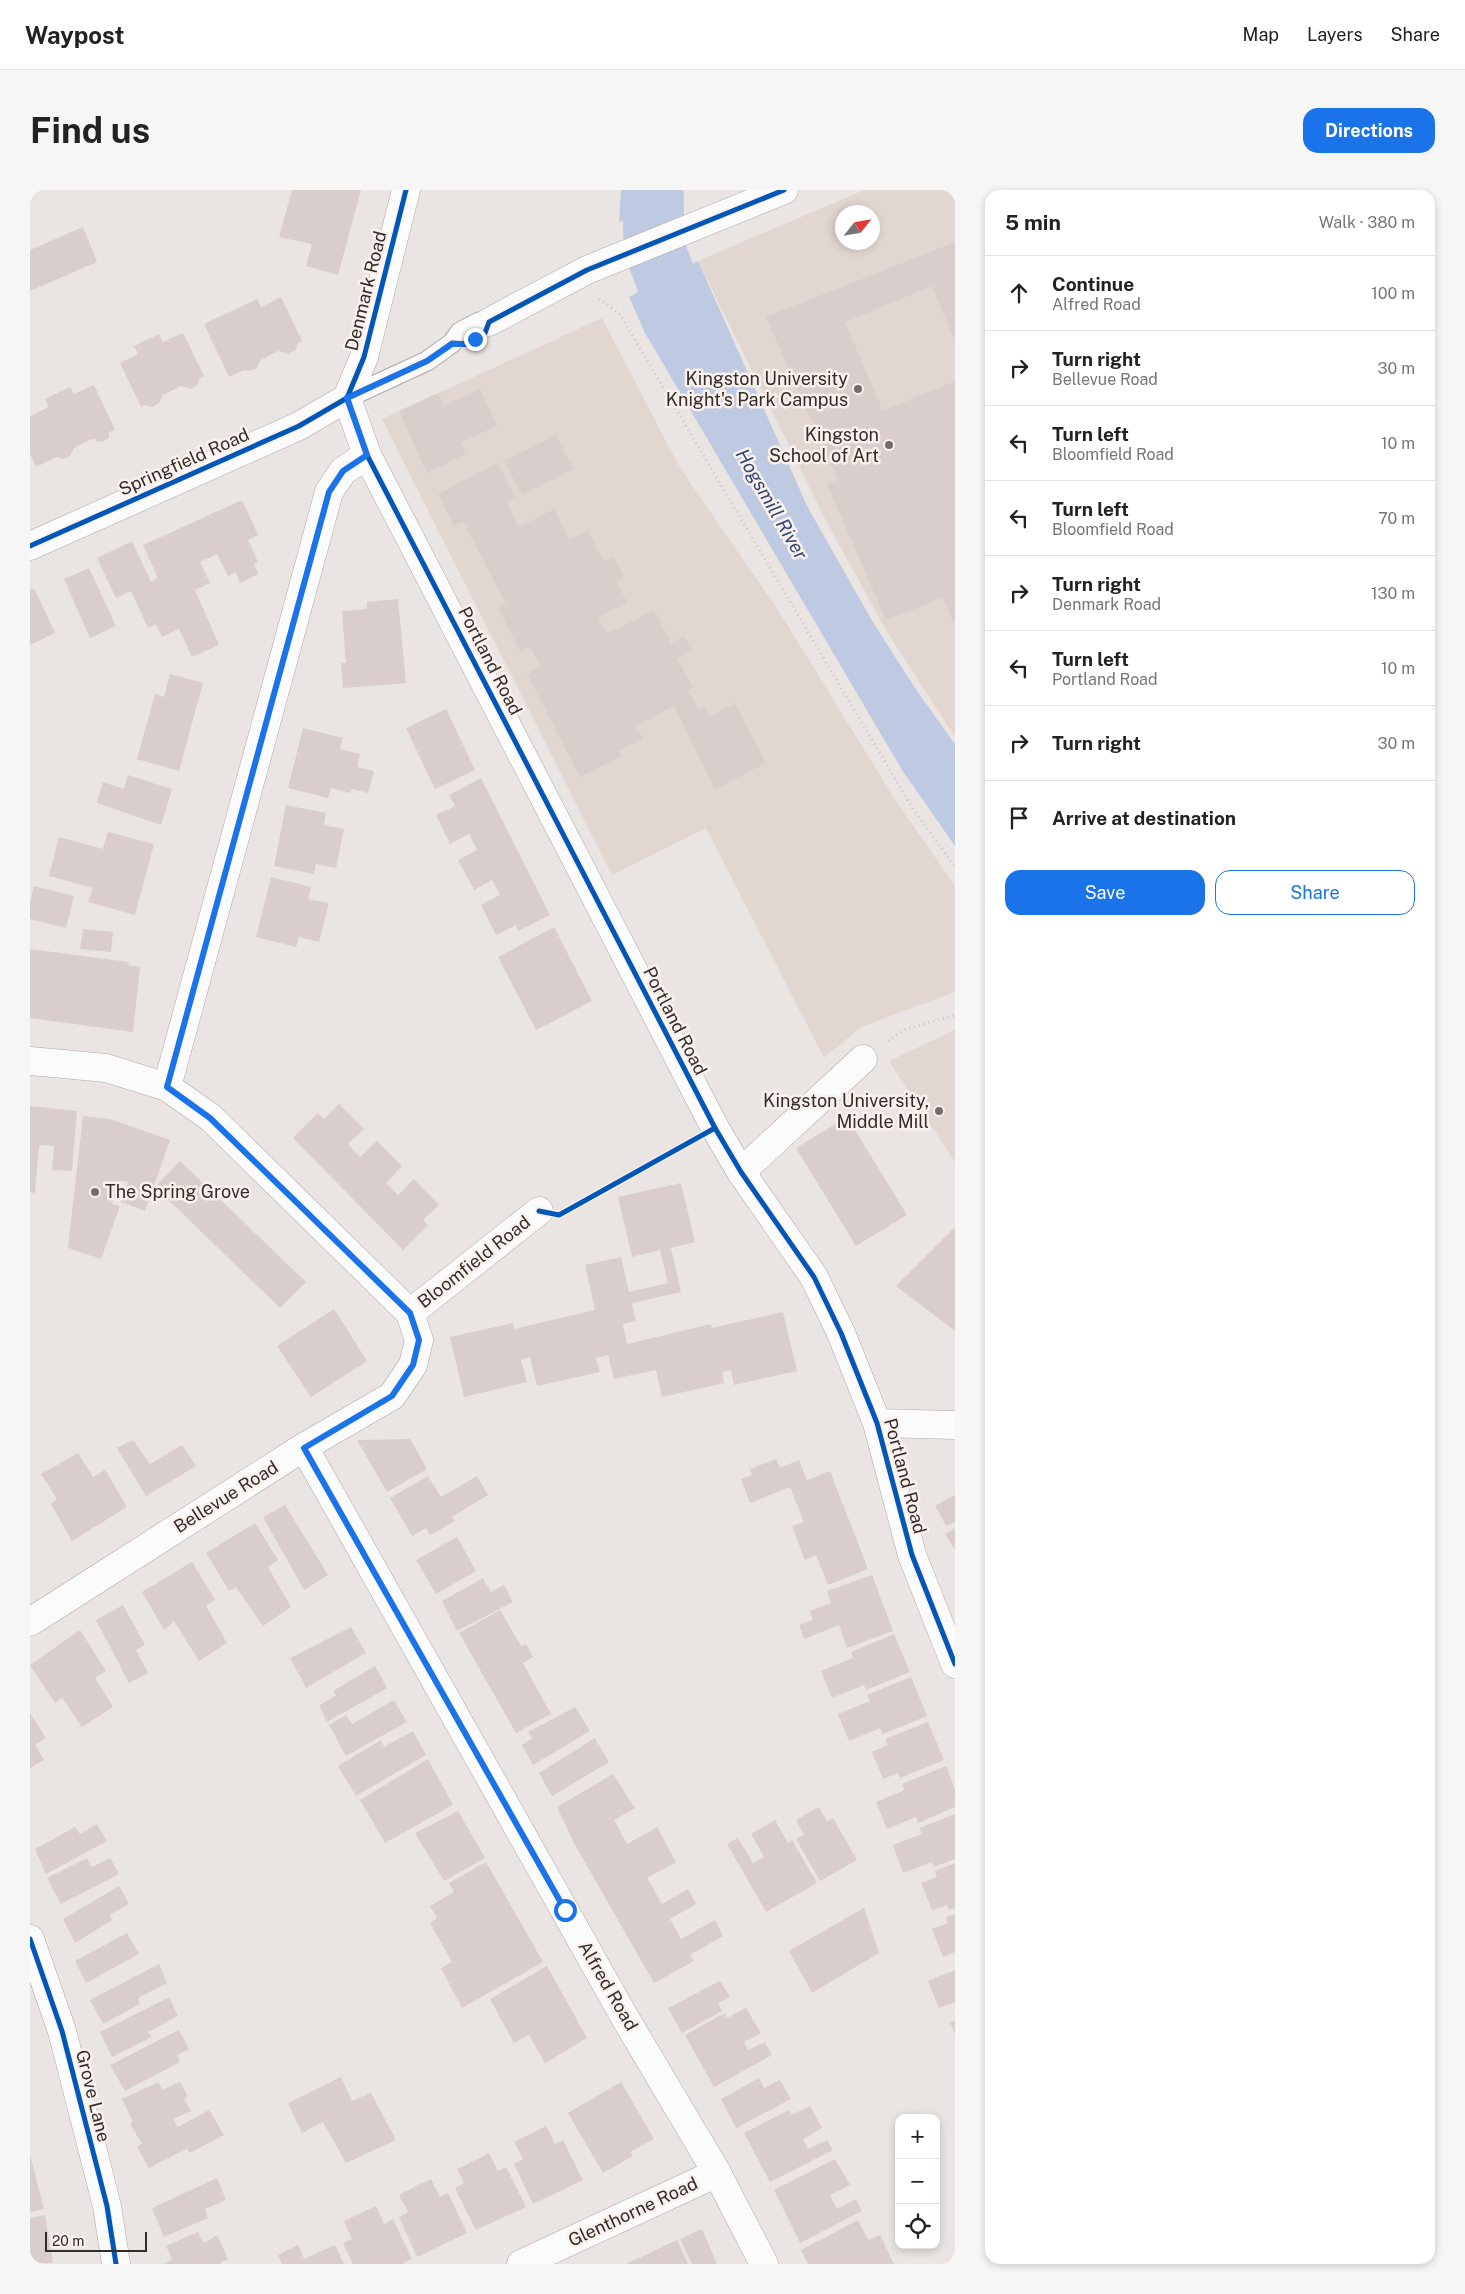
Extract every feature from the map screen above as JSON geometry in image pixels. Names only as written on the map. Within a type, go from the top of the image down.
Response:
[{"type":"street","name":"Denmark Road","points":[[347,398],[364,357],[406,190]]},
{"type":"street","points":[[488,322],[579,273],[784,190]]},
{"type":"street","name":"Portland Road","points":[[347,398],[367,455],[710,1120],[741,1172],[814,1277],[841,1333],[877,1423],[912,1555],[955,1664]]},
{"type":"street","name":"Springfield Road","points":[[30,546],[298,426],[347,398]]},
{"type":"street","points":[[167,1087],[329,492],[343,471],[367,455]]},
{"type":"street","points":[[741,1172],[863,1059]]},
{"type":"street","name":"Bloomfield Road","points":[[30,1061],[106,1068],[167,1087],[210,1118],[410,1313],[419,1340],[413,1365]]},
{"type":"street","name":"Bloomfield Road","points":[[410,1313],[539,1211]]},
{"type":"street","name":"Bellevue Road","points":[[30,1622],[304,1448],[392,1396],[413,1365]]},
{"type":"street","points":[[877,1423],[955,1425]]},
{"type":"street","name":"Alfred Road","points":[[304,1448],[624,2016],[717,2173],[764,2264]]},
{"type":"street","name":"Grove Lane","points":[[30,1939],[62,2030],[107,2206],[116,2264]]},
{"type":"street","name":"Glenthorne Road","points":[[521,2264],[717,2173]]},
{"type":"lane","points":[[347,398],[427,361],[452,344],[460,332],[479,322],[488,322]]},
{"type":"path","points":[[579,273],[619,313],[908,802],[955,867]]},
{"type":"path","points":[[863,1059],[904,1030],[955,1015]]},
{"type":"shaded area","name":"Kingston University Knight's Park Campus","points":[[864,190],[955,190],[955,737],[887,632],[824,517],[698,261]]},
{"type":"shaded area","points":[[602,318],[680,468],[780,613],[894,798],[955,886],[955,992],[861,1027],[824,1058],[706,828],[612,875],[382,419]]},
{"type":"shaded area","name":"Kingston University, Middle Mill","points":[[955,1030],[955,1162],[889,1061]]},
{"type":"water","points":[[621,190],[670,190],[669,201],[619,222]]},
{"type":"water","points":[[698,261],[807,506],[874,624],[917,691],[955,744],[955,846],[902,770],[645,333],[629,297]]},
{"type":"building","points":[[292,190],[361,190],[338,275],[306,266],[312,244],[279,237]]},
{"type":"building","points":[[83,227],[97,262],[30,291],[30,250]]},
{"type":"building","name":"Kingston School of Art","points":[[955,242],[955,341],[932,286],[845,322],[883,411],[955,381],[955,625],[943,598],[886,620],[827,484],[838,480],[766,317]]},
{"type":"building","points":[[281,297],[302,341],[297,344],[296,350],[289,354],[279,351],[261,360],[257,368],[250,371],[244,370],[229,377],[204,324],[257,299],[261,307]]},
{"type":"building","points":[[183,333],[204,376],[199,379],[198,385],[191,389],[181,386],[163,395],[159,403],[152,407],[146,405],[141,407],[120,363],[138,354],[134,346],[159,334],[163,342]]},
{"type":"building","points":[[94,385],[115,430],[109,432],[109,438],[102,442],[92,439],[74,448],[70,456],[63,459],[57,457],[36,467],[30,454],[30,416],[49,407],[45,399],[70,387],[74,394]]},
{"type":"building","points":[[480,389],[497,426],[461,442],[466,454],[427,473],[399,411],[438,393],[444,406]]},
{"type":"building","points":[[556,435],[573,469],[522,495],[504,461]]},
{"type":"building","points":[[498,463],[515,497],[506,501],[519,527],[554,509],[569,540],[588,531],[604,562],[614,556],[624,577],[616,581],[627,602],[598,617],[607,634],[654,610],[671,643],[684,636],[692,651],[678,659],[693,688],[688,690],[698,709],[705,706],[711,716],[735,703],[766,763],[715,789],[674,706],[636,726],[643,738],[619,751],[622,756],[580,777],[527,674],[541,667],[530,646],[520,651],[498,608],[506,604],[463,521],[454,526],[438,494]]},
{"type":"building","points":[[242,500],[258,535],[248,540],[258,562],[254,564],[258,574],[240,583],[236,572],[228,576],[217,554],[200,562],[210,583],[195,590],[219,645],[192,657],[179,629],[162,637],[156,624],[148,628],[131,591],[116,598],[97,558],[132,541],[151,582],[158,578],[143,545]]},
{"type":"building","points":[[89,568],[116,626],[90,638],[64,579]]},
{"type":"building","points":[[34,588],[55,633],[30,645],[30,590]]},
{"type":"building","points":[[398,599],[406,683],[343,688],[341,663],[346,663],[342,611],[367,609],[367,602]]},
{"type":"building","points":[[170,674],[203,683],[179,771],[137,759],[155,694],[164,697]]},
{"type":"building","points":[[446,709],[475,770],[435,789],[406,728]]},
{"type":"building","points":[[303,728],[343,738],[340,749],[360,754],[357,767],[374,771],[368,793],[352,789],[350,793],[331,788],[328,798],[288,788]]},
{"type":"building","points":[[128,775],[172,789],[161,825],[97,803],[103,782],[124,789]]},
{"type":"building","points":[[481,778],[550,915],[518,931],[516,925],[496,935],[481,905],[500,895],[492,880],[474,890],[458,860],[477,850],[469,834],[450,844],[436,815],[455,806],[449,795]]},
{"type":"building","points":[[286,805],[326,813],[324,825],[344,829],[336,868],[316,864],[314,874],[274,866]]},
{"type":"building","points":[[108,832],[154,844],[135,915],[88,902],[93,888],[49,876],[59,837],[103,849]]},
{"type":"building","points":[[271,877],[311,887],[308,899],[329,903],[319,942],[299,937],[296,947],[256,937]]},
{"type":"building","points":[[34,886],[74,896],[66,928],[30,919],[30,903]]},
{"type":"building","points":[[554,927],[592,1001],[536,1030],[498,957]]},
{"type":"building","points":[[83,929],[113,932],[111,952],[80,949]]},
{"type":"building","points":[[30,949],[129,962],[128,965],[140,967],[133,1032],[30,1018]]},
{"type":"building","points":[[339,1104],[364,1129],[348,1144],[354,1151],[360,1157],[377,1141],[402,1166],[386,1183],[398,1195],[414,1179],[439,1205],[423,1220],[428,1225],[403,1250],[293,1138],[318,1113],[324,1119]]},
{"type":"building","points":[[30,1106],[77,1111],[72,1171],[52,1170],[54,1146],[39,1145],[35,1193],[30,1192]]},
{"type":"building","name":"The Spring Grove","points":[[83,1116],[110,1119],[170,1140],[145,1211],[121,1202],[128,1182],[121,1180],[112,1204],[120,1206],[101,1259],[68,1248]]},
{"type":"building","points":[[847,1117],[907,1215],[856,1246],[796,1148]]},
{"type":"building","points":[[180,1161],[306,1282],[280,1308],[155,1187]]},
{"type":"building","points":[[681,1183],[695,1242],[671,1248],[681,1292],[632,1303],[636,1321],[623,1324],[627,1344],[711,1324],[712,1328],[783,1312],[797,1371],[734,1385],[731,1370],[722,1372],[724,1383],[662,1397],[656,1370],[614,1379],[608,1355],[596,1358],[600,1372],[537,1386],[530,1357],[521,1360],[527,1382],[464,1397],[450,1337],[513,1323],[514,1329],[595,1310],[585,1265],[621,1257],[629,1292],[668,1283],[660,1250],[632,1257],[618,1197]]},
{"type":"building","points":[[955,1227],[955,1331],[896,1286]]},
{"type":"building","points":[[334,1309],[367,1361],[311,1397],[277,1346]]},
{"type":"building","points":[[410,1439],[427,1469],[387,1492],[357,1440]]},
{"type":"building","points":[[133,1440],[150,1464],[182,1445],[196,1466],[146,1496],[117,1448]]},
{"type":"building","points":[[78,1453],[93,1477],[105,1470],[127,1507],[72,1541],[51,1504],[57,1499],[41,1474]]},
{"type":"building","points":[[776,1459],[780,1468],[799,1460],[807,1480],[830,1471],[868,1569],[828,1585],[816,1555],[805,1560],[792,1526],[804,1522],[790,1487],[750,1503],[741,1479],[752,1475],[750,1469]]},
{"type":"building","points":[[428,1476],[441,1497],[477,1476],[488,1495],[452,1517],[455,1521],[430,1535],[426,1528],[412,1536],[390,1498]]},
{"type":"building","points":[[955,1495],[955,1522],[946,1526],[935,1506]]},
{"type":"building","points":[[285,1505],[328,1575],[304,1590],[263,1517]]},
{"type":"building","points":[[255,1523],[278,1560],[268,1567],[291,1607],[263,1626],[236,1587],[229,1591],[206,1553]]},
{"type":"building","points":[[955,1528],[955,1550],[945,1534]]},
{"type":"building","points":[[457,1537],[476,1571],[436,1594],[416,1560]]},
{"type":"building","points":[[192,1562],[215,1600],[206,1606],[227,1643],[199,1661],[174,1621],[164,1630],[142,1592]]},
{"type":"building","points":[[872,1575],[893,1631],[847,1648],[839,1625],[804,1639],[799,1625],[813,1620],[810,1611],[831,1603],[827,1591]]},
{"type":"building","points":[[483,1578],[491,1592],[504,1585],[513,1602],[457,1631],[442,1601]]},
{"type":"building","points":[[123,1605],[145,1645],[136,1650],[148,1673],[129,1683],[96,1620]]},
{"type":"building","points":[[500,1610],[521,1646],[526,1644],[533,1657],[523,1663],[551,1714],[516,1733],[459,1633]]},
{"type":"building","points":[[351,1627],[366,1653],[306,1688],[290,1658]]},
{"type":"building","points":[[80,1630],[106,1671],[95,1678],[113,1707],[82,1727],[62,1698],[55,1703],[30,1665]]},
{"type":"building","points":[[894,1634],[910,1672],[866,1690],[864,1685],[832,1698],[821,1671],[853,1658],[851,1652]]},
{"type":"building","points":[[375,1666],[387,1688],[327,1722],[319,1705],[336,1696],[333,1691]]},
{"type":"building","points":[[911,1677],[927,1716],[883,1734],[880,1728],[849,1741],[838,1714],[870,1701],[867,1695]]},
{"type":"building","points":[[394,1700],[407,1722],[346,1756],[329,1725],[346,1715],[352,1724]]},
{"type":"building","points":[[575,1707],[590,1731],[533,1765],[522,1745],[533,1738],[528,1732]]},
{"type":"building","points":[[30,1713],[46,1738],[35,1745],[44,1760],[30,1768]]},
{"type":"building","points":[[928,1722],[944,1760],[900,1778],[898,1773],[883,1779],[872,1752],[888,1745],[885,1739]]},
{"type":"building","points":[[413,1731],[426,1755],[356,1796],[338,1766],[381,1740],[384,1747]]},
{"type":"building","points":[[595,1738],[609,1762],[552,1796],[539,1773]]},
{"type":"building","points":[[428,1759],[453,1805],[385,1843],[360,1800]]},
{"type":"building","points":[[946,1766],[955,1789],[955,1807],[918,1823],[916,1817],[887,1829],[876,1802],[905,1790],[902,1784]]},
{"type":"building","points":[[613,1774],[635,1808],[614,1820],[627,1844],[657,1827],[676,1862],[647,1878],[662,1904],[688,1889],[696,1904],[670,1919],[681,1939],[715,1920],[723,1936],[690,1955],[694,1961],[654,1983],[574,1843],[557,1807]]},
{"type":"building","points":[[819,1807],[827,1821],[833,1818],[857,1860],[820,1881],[796,1839],[804,1835],[796,1820]]},
{"type":"building","points":[[458,1811],[485,1858],[444,1881],[415,1833]]},
{"type":"building","points":[[955,1814],[955,1859],[934,1867],[932,1862],[903,1873],[893,1845],[922,1834],[919,1828]]},
{"type":"building","points":[[775,1820],[788,1843],[792,1840],[817,1883],[766,1912],[727,1844],[738,1838],[753,1863],[764,1857],[751,1834]]},
{"type":"building","points":[[97,1824],[107,1841],[46,1874],[35,1849],[75,1827],[80,1834]]},
{"type":"building","points":[[87,1858],[92,1867],[110,1858],[119,1874],[61,1904],[47,1878]]},
{"type":"building","points":[[486,1862],[543,1962],[462,2008],[441,1968],[452,1962],[430,1923],[437,1918],[430,1906],[454,1892],[449,1883]]},
{"type":"building","points":[[955,1863],[955,1908],[949,1910],[947,1905],[932,1910],[921,1883],[937,1877],[935,1871]]},
{"type":"building","points":[[119,1886],[129,1904],[110,1915],[112,1920],[75,1943],[63,1919]]},
{"type":"building","points":[[864,1908],[879,1953],[812,1993],[789,1951]]},
{"type":"building","points":[[955,1914],[955,1952],[943,1957],[932,1929],[948,1923],[946,1917]]},
{"type":"building","points":[[127,1933],[139,1954],[86,1983],[75,1961]]},
{"type":"building","points":[[159,1964],[167,1983],[138,1998],[140,2004],[103,2024],[90,2000]]},
{"type":"building","points":[[547,1966],[587,2038],[545,2063],[529,2035],[514,2043],[490,1999]]},
{"type":"building","points":[[955,1970],[955,2002],[939,2008],[928,1981]]},
{"type":"building","points":[[720,1981],[730,1997],[718,2003],[722,2011],[682,2033],[668,2008]]},
{"type":"building","points":[[169,1997],[178,2016],[148,2032],[152,2037],[112,2057],[100,2032]]},
{"type":"building","points":[[746,2008],[761,2033],[744,2042],[748,2050],[765,2042],[772,2055],[714,2087],[685,2035],[725,2013],[727,2018]]},
{"type":"building","points":[[955,2020],[955,2035],[950,2022]]},
{"type":"building","points":[[179,2030],[189,2049],[177,2055],[180,2062],[125,2091],[110,2065]]},
{"type":"building","points":[[341,2077],[352,2101],[371,2093],[396,2140],[346,2163],[323,2122],[302,2133],[288,2103]]},
{"type":"building","points":[[759,2078],[764,2088],[780,2080],[791,2099],[736,2128],[721,2099]]},
{"type":"building","points":[[159,2082],[162,2090],[180,2082],[188,2097],[184,2099],[191,2111],[173,2119],[178,2127],[209,2110],[224,2135],[190,2153],[187,2149],[149,2168],[137,2147],[142,2144],[130,2124],[133,2122],[122,2099]]},
{"type":"building","points":[[621,2082],[654,2139],[630,2152],[633,2156],[603,2173],[568,2113]]},
{"type":"building","points":[[810,2106],[822,2128],[803,2139],[808,2149],[827,2140],[833,2150],[770,2182],[744,2133],[789,2110],[791,2115]]},
{"type":"building","points":[[546,2126],[555,2144],[563,2140],[583,2180],[533,2204],[514,2164],[523,2159],[514,2142]]},
{"type":"building","points":[[489,2153],[498,2171],[506,2167],[526,2207],[476,2230],[455,2188],[464,2183],[457,2169]]},
{"type":"building","points":[[30,2155],[44,2209],[30,2212]]},
{"type":"building","points":[[835,2159],[850,2185],[830,2195],[837,2209],[856,2199],[862,2211],[800,2243],[774,2190]]},
{"type":"building","points":[[217,2178],[226,2200],[205,2209],[208,2218],[164,2237],[152,2208]]},
{"type":"building","points":[[431,2179],[440,2197],[448,2193],[467,2233],[417,2257],[399,2217],[408,2212],[399,2195]]},
{"type":"building","points":[[376,2206],[384,2224],[393,2219],[412,2259],[402,2264],[353,2264],[343,2243],[352,2239],[344,2221]]},
{"type":"building","points":[[45,2215],[53,2263],[30,2264],[30,2218]]},
{"type":"building","points":[[858,2220],[868,2240],[880,2235],[894,2264],[808,2264],[801,2250]]},
{"type":"building","points":[[702,2229],[717,2264],[692,2264],[680,2239]]},
{"type":"building","points":[[198,2232],[204,2243],[217,2235],[228,2259],[219,2264],[164,2264],[172,2259],[166,2246]]},
{"type":"building","points":[[677,2240],[688,2264],[626,2264]]},
{"type":"building","points":[[298,2245],[304,2259],[335,2245],[344,2264],[282,2264],[278,2255]]},
{"type":"waterway","name":"Hogsmill River","points":[[653,190],[654,247],[695,358]]},
{"type":"cycle path","points":[[347,398],[364,357],[406,190]]},
{"type":"cycle path","points":[[30,546],[299,426],[347,398],[427,361],[452,343],[467,344],[485,333],[489,322],[587,270],[784,190]]},
{"type":"cycle path","points":[[347,398],[367,455],[715,1128],[741,1172],[814,1277],[841,1333],[877,1423],[912,1555],[955,1664]]},
{"type":"cycle path","points":[[539,1211],[559,1215],[715,1128]]},
{"type":"cycle path","points":[[30,1939],[62,2031],[107,2206],[116,2264]]},
{"type":"place","name":"Kingston University Knight's Park Campus","points":[[858,389]]},
{"type":"place","name":"Kingston School of Art","points":[[889,445]]},
{"type":"place","name":"Kingston University, Middle Mill","points":[[939,1111]]},
{"type":"place","name":"The Spring Grove","points":[[95,1192]]},
{"type":"route","points":[[475,339],[466,344],[452,344],[427,361],[347,398],[367,455],[343,471],[329,492],[167,1087],[210,1118],[410,1313],[419,1340],[413,1365],[392,1396],[304,1448],[565,1910]]}]
